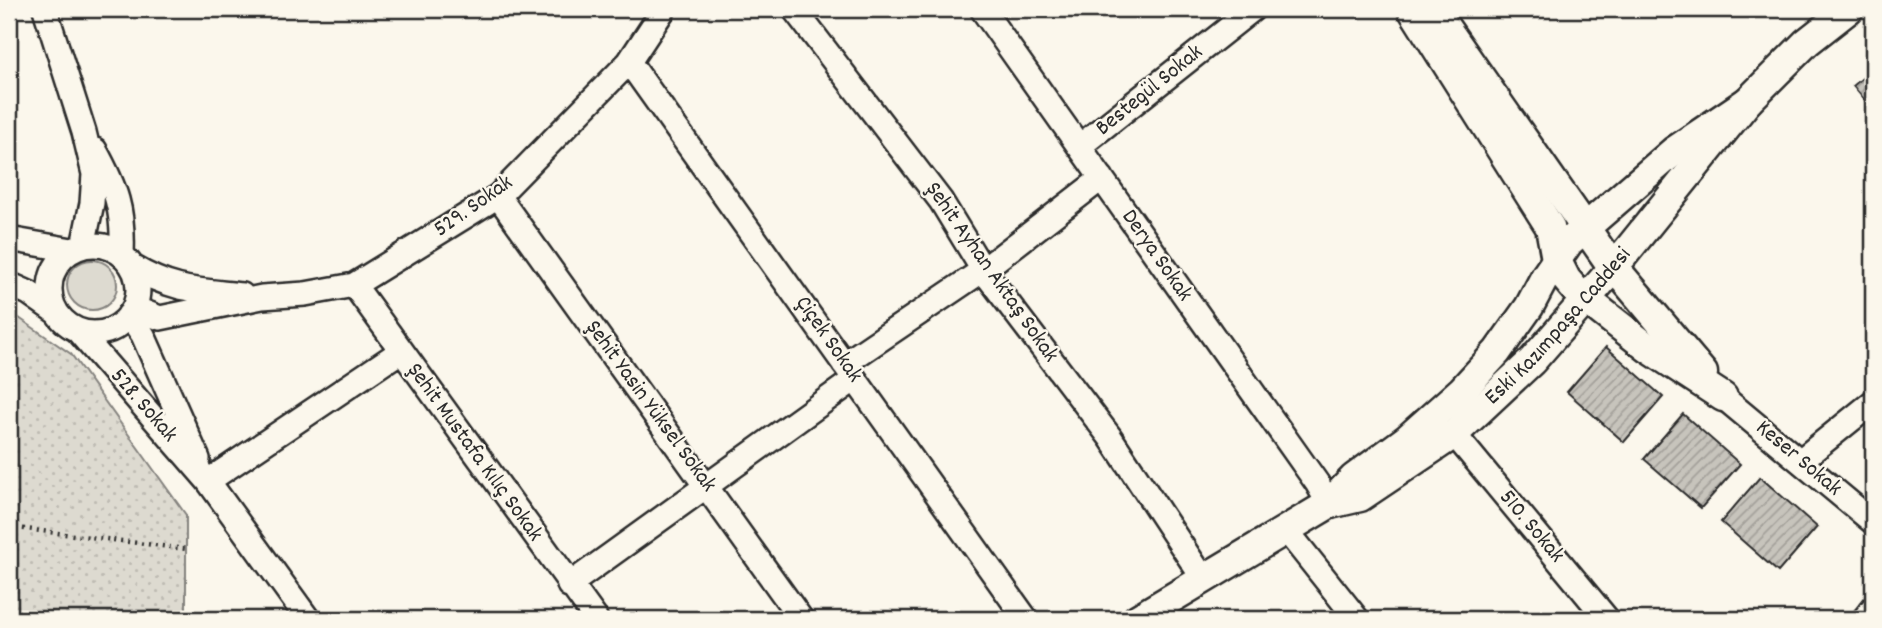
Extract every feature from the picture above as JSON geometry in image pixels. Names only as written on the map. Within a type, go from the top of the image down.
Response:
[{"type":"street","points":[[45,9],[85,132],[94,174],[92,203],[78,248],[58,263],[51,274],[49,287],[56,312],[65,324],[78,331],[93,334],[109,331],[122,323],[132,311],[138,282],[127,261],[120,205],[109,175],[85,132]]},
{"type":"street","name":"529. Sokak","points":[[132,311],[160,318],[262,297],[305,294],[354,285],[498,196],[629,62],[664,9]]},
{"type":"street","name":"Şehit Ayhan Aktaş Sokak","points":[[794,9],[942,201],[983,270],[1110,437],[1203,578]]},
{"type":"street","name":"Derya Sokak","points":[[982,9],[1317,483],[1329,504]]},
{"type":"street","name":"Bestegül Sokak","points":[[1080,146],[1253,9]]},
{"type":"street","points":[[1412,9],[1550,227],[1556,259],[1566,279],[1586,299],[1648,348],[1723,397]]},
{"type":"street","points":[[1433,9],[1614,267],[1723,397]]},
{"type":"street","name":"Eski Kazımpaşa Caddesi","points":[[1329,504],[1360,497],[1454,434],[1532,361],[1614,267],[1748,101],[1807,42],[1849,9]]},
{"type":"street","name":"Çiçek Sokak","points":[[629,62],[1026,619]]},
{"type":"street","name":"Eski Kazımpaşa Caddesi","points":[[1138,619],[1329,504],[1354,478],[1407,439],[1462,390],[1497,352],[1529,307],[1556,259],[1569,242],[1674,150],[1748,101]]},
{"type":"street","points":[[569,585],[707,486],[849,371],[1102,178]]},
{"type":"street","name":"Şehit Yasin Yüksel Sokak","points":[[498,196],[801,619]]},
{"type":"street","points":[[9,239],[78,248],[102,245],[127,261]]},
{"type":"street","name":"529. Sokak","points":[[127,261],[153,279],[178,288],[262,297]]},
{"type":"street","points":[[9,285],[29,293],[56,312]]},
{"type":"street","name":"Şehit Mustafa Kılıç Sokak","points":[[354,285],[596,619]]},
{"type":"street","name":"528. Sokak","points":[[132,311],[208,481]]},
{"type":"street","name":"528. Sokak","points":[[78,331],[208,481],[308,619]]},
{"type":"street","points":[[208,481],[401,351]]},
{"type":"street","name":"Keser Sokak","points":[[1723,397],[1873,522]]},
{"type":"street","points":[[1800,461],[1873,402]]},
{"type":"street","name":"510. Sokak","points":[[1454,434],[1607,619]]},
{"type":"street","points":[[1287,531],[1357,619]]},
{"type":"street","points":[[1864,619],[1873,608]]},
{"type":"path","points":[[9,527],[186,549]]},
{"type":"shaded area","points":[[92,260],[110,267],[117,285],[110,303],[92,310],[74,303],[67,285],[74,267]]},
{"type":"shaded area","points":[[9,311],[71,354],[186,515],[186,619],[9,619]]},
{"type":"building","points":[[1873,69],[1873,110],[1853,86]]},
{"type":"building","points":[[1606,347],[1663,397],[1624,442],[1567,392]]},
{"type":"building","points":[[1683,414],[1740,464],[1701,508],[1644,459]]},
{"type":"building","points":[[1760,477],[1817,527],[1778,572],[1721,522]]}]
